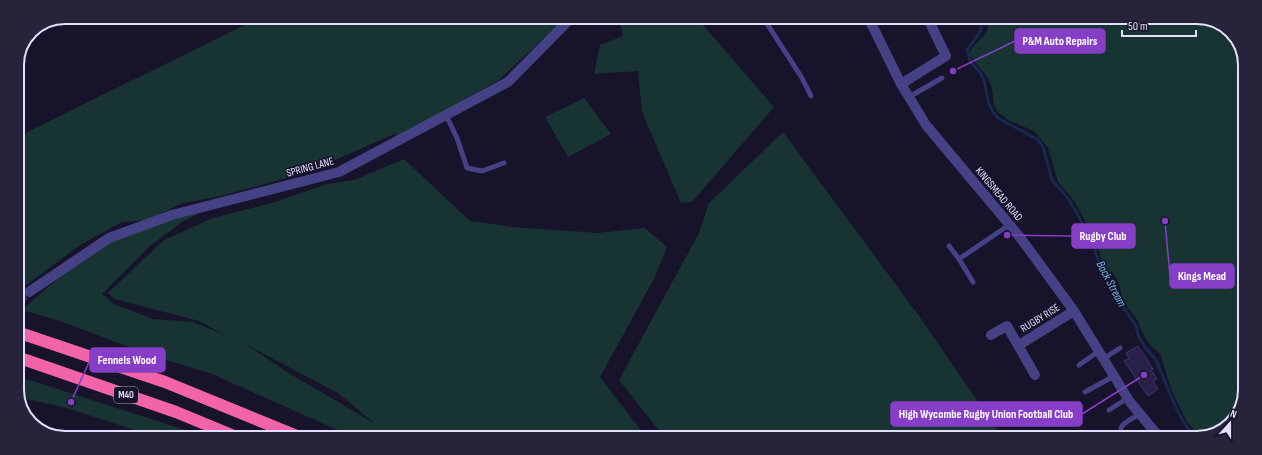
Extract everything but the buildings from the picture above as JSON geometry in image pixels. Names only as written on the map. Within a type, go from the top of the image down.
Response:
[{"type":"highway","name":"M40","points":[[24,334],[165,382],[285,431]]},
{"type":"highway","name":"M40","points":[[24,359],[176,412],[222,431]]},
{"type":"street","name":"SPRING LANE","points":[[30,292],[109,238],[172,215],[339,172],[508,82],[565,24]]},
{"type":"street","name":"KINGSMEAD ROAD","points":[[872,24],[900,84],[926,125],[1009,225],[1074,311],[1128,398],[1154,431]]},
{"type":"street","points":[[900,84],[946,56],[930,24]]},
{"type":"street","name":"RUGBY RISE","points":[[1019,345],[1074,311]]},
{"type":"street","name":"RUGBY RISE","points":[[991,335],[1007,326],[1035,375]]},
{"type":"lane","points":[[768,24],[802,78],[811,96]]},
{"type":"lane","points":[[909,97],[942,78]]},
{"type":"lane","points":[[446,115],[457,138],[468,168],[482,171],[504,163]]},
{"type":"lane","points":[[959,259],[1009,225]]},
{"type":"lane","points":[[949,246],[973,282]]},
{"type":"lane","points":[[1079,364],[1120,348]]},
{"type":"lane","points":[[1086,392],[1114,376]]},
{"type":"lane","points":[[1110,410],[1128,398]]},
{"type":"lane","points":[[1120,431],[1123,424],[1140,414]]},
{"type":"green space","points":[[247,24],[559,24],[499,80],[394,139],[397,133],[305,173],[217,197],[182,203],[148,220],[122,222],[80,245],[24,287],[24,134]]},
{"type":"green space","points":[[620,24],[702,24],[774,107],[692,202],[681,203],[642,112],[638,71],[594,74],[600,45],[623,36]]},
{"type":"green space","points":[[988,24],[1197,24],[1215,28],[1224,34],[1233,44],[1238,62],[1238,396],[1236,403],[1210,403],[1210,429],[1195,431],[1187,422],[1171,389],[1160,354],[1152,347],[1142,332],[1138,321],[1122,299],[1120,286],[1114,274],[1103,265],[1096,241],[1075,202],[1058,182],[1048,148],[1034,131],[1008,120],[998,112],[994,106],[992,88],[988,78],[970,55],[971,50],[987,31]]},
{"type":"green space","points":[[584,98],[611,134],[568,157],[545,117]]},
{"type":"green space","points":[[783,132],[919,316],[998,431],[659,431],[619,380],[699,233],[709,203]]},
{"type":"green space","points":[[404,159],[470,221],[513,227],[598,233],[645,228],[667,247],[655,277],[600,377],[641,431],[340,431],[212,374],[150,355],[60,321],[24,311],[24,308],[67,271],[105,246],[148,227],[200,213],[182,222],[150,246],[102,294],[114,304],[153,319],[193,322],[225,335],[199,321],[115,299],[108,293],[164,240],[213,218],[272,203],[327,184],[354,180]],"holes":[[[247,345],[338,393],[374,423],[287,372]]]},
{"type":"green space","points":[[24,378],[188,431],[138,431],[67,408],[25,399]]},
{"type":"waterway","name":"Back Stream","points":[[982,24],[980,32],[967,50],[971,63],[980,72],[984,80],[988,101],[993,112],[998,118],[1037,139],[1043,147],[1052,180],[1070,201],[1093,243],[1100,266],[1112,281],[1117,298],[1136,326],[1138,335],[1144,346],[1156,360],[1176,408],[1190,431]]},
{"type":"tunnel","points":[[24,296],[29,292]]},
{"type":"place","name":"P&M Auto Repairs","points":[[953,71]]},
{"type":"place","name":"Kings Mead","points":[[1165,221]]},
{"type":"place","name":"Rugby Club","points":[[1007,235]]},
{"type":"place","name":"High Wycombe Rugby Union Football Club","points":[[1144,375]]},
{"type":"place","name":"Fennels Wood","points":[[71,402]]}]
